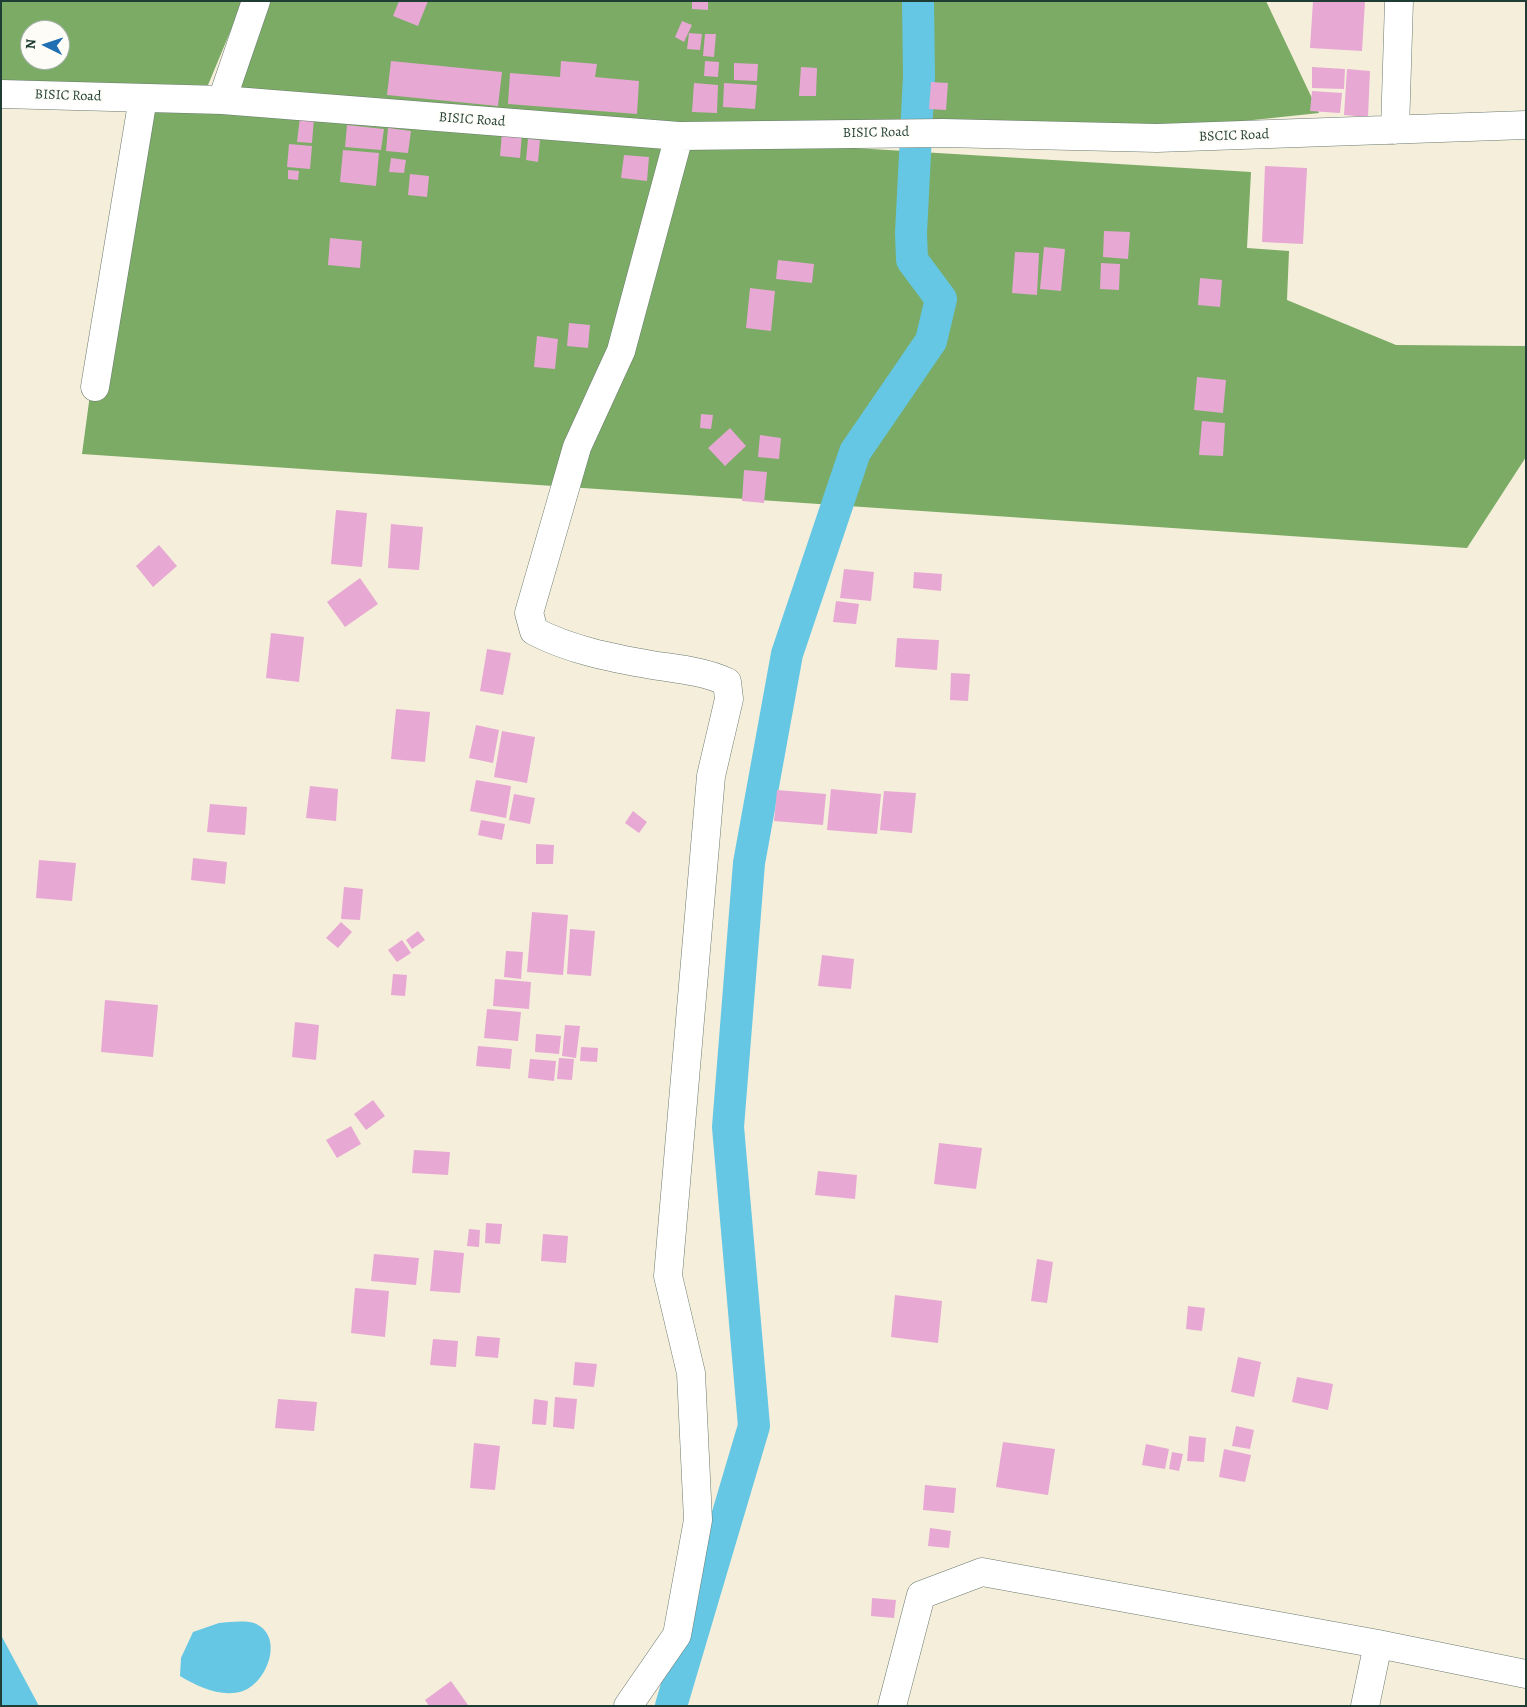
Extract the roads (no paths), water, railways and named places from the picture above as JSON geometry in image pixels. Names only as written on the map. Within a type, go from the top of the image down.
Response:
[{"type":"street","points":[[222,100],[256,1]]},
{"type":"street","points":[[1395,130],[1400,1]]},
{"type":"street","name":"BISIC Road","points":[[1,94],[222,100],[679,136],[885,132],[943,133]]},
{"type":"street","points":[[95,387],[143,98]]},
{"type":"street","name":"BSCIC Road","points":[[943,133],[1156,138],[1526,125]]},
{"type":"street","points":[[628,1706],[677,1635],[698,1520],[691,1373],[668,1276],[711,776],[729,698],[727,682],[712,675],[634,662],[558,644],[534,631],[529,613],[577,447],[621,351],[679,136]]},
{"type":"street","points":[[892,1706],[921,1595],[982,1572],[1378,1644],[1526,1674]]},
{"type":"street","points":[[1365,1706],[1378,1644]]},
{"type":"water","points":[[241,1621],[254,1623],[263,1629],[269,1637],[271,1647],[270,1658],[266,1669],[252,1686],[243,1691],[227,1693],[210,1690],[180,1676],[181,1658],[193,1632],[219,1623]]},
{"type":"water","points":[[1,1635],[39,1706],[1,1706]]},
{"type":"waterway","points":[[671,1706],[754,1426],[728,1127],[749,863],[787,654],[855,452],[931,341],[941,299],[912,260],[911,233],[919,76],[918,1]]}]
